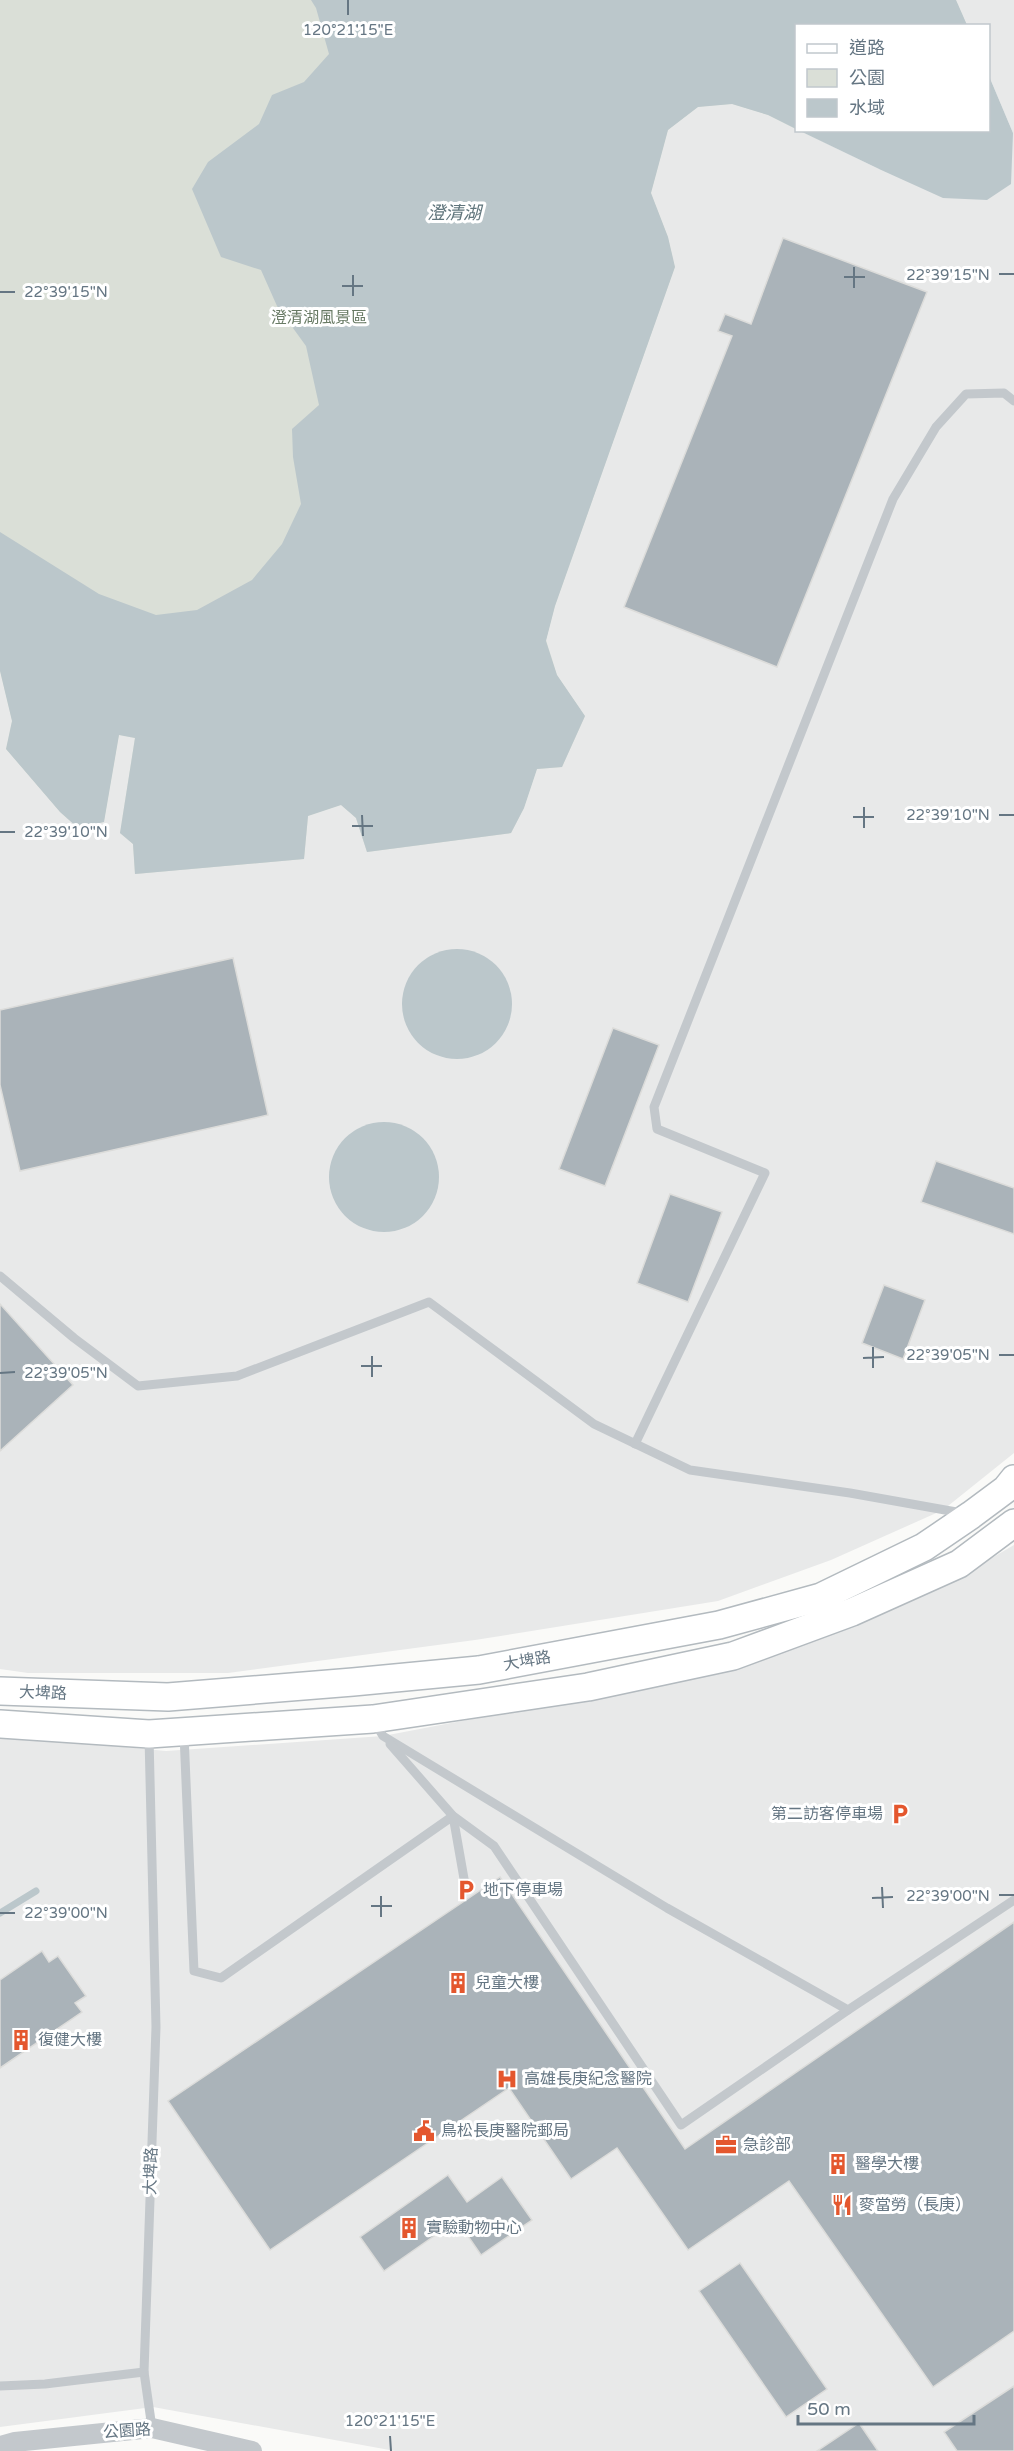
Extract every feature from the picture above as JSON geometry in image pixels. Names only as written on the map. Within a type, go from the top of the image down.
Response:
[{"type":"main road","name":"大埤路","points":[[0,1691],[168,1697],[479,1670],[719,1625],[821,1598],[924,1547],[1006,1489],[1014,1479]]},
{"type":"main road","name":"大埤路","points":[[0,1724],[149,1734],[378,1728],[733,1656],[852,1612],[958,1564],[1009,1530]]},
{"type":"street","name":"公園路","points":[[0,2446],[153,2428],[252,2451]]},
{"type":"lane","points":[[635,1444],[765,1173],[657,1129],[654,1107],[893,499],[936,427],[966,394],[1004,393],[1014,401]]},
{"type":"lane","points":[[0,1275],[74,1338],[138,1386],[237,1376],[429,1302],[594,1424],[690,1470],[850,1493],[971,1515]]},
{"type":"lane","points":[[378,1728],[453,1815],[494,1846],[681,2125],[1014,1900]]},
{"type":"lane","points":[[378,1728],[667,1908],[848,2010]]},
{"type":"lane","points":[[184,1732],[194,1971],[221,1978],[453,1815]]},
{"type":"lane","name":"大埤路","points":[[149,1734],[156,2027],[144,2372],[153,2428]]},
{"type":"lane","points":[[453,1815],[466,1890]]},
{"type":"lane","points":[[0,2386],[45,2384],[144,2372]]},
{"type":"shaded area","points":[[956,0],[1014,0],[1014,1453],[943,1510],[831,1560],[718,1601],[475,1640],[228,1673],[28,1673],[0,1669],[0,671],[12,721],[6,749],[60,812],[78,828],[104,822],[119,735],[136,738],[120,833],[308,816],[341,805],[356,818],[524,808],[537,769],[585,716],[557,675],[546,641],[555,606],[675,267],[668,237],[651,193],[668,130],[698,107],[732,104],[768,115],[795,128],[795,132],[803,132],[879,169],[1013,133],[990,78],[990,24],[967,24]]},
{"type":"shaded area","name":"高雄長庚紀念醫院","points":[[1014,1545],[1014,2451],[395,2451],[153,2407],[0,2427],[0,1735],[166,1751],[383,1736],[739,1668],[966,1573]]},
{"type":"green space","name":"澄清湖","points":[[0,0],[956,0],[967,24],[795,24],[795,128],[768,115],[732,104],[698,107],[668,130],[651,193],[668,237],[675,267],[555,606],[546,640],[557,675],[585,716],[562,767],[537,769],[524,808],[511,833],[367,852],[356,818],[341,805],[308,816],[304,859],[135,874],[133,844],[120,833],[135,738],[119,735],[104,822],[78,828],[60,812],[6,749],[12,721],[0,671]]},
{"type":"water","name":"澄清湖","points":[[311,0],[956,0],[967,24],[795,24],[795,128],[768,115],[732,104],[698,107],[668,130],[651,193],[668,237],[675,267],[555,606],[546,641],[557,675],[585,716],[562,767],[537,769],[524,808],[511,833],[367,852],[356,818],[341,805],[308,816],[304,859],[135,874],[133,844],[120,833],[135,738],[119,735],[104,822],[78,828],[60,812],[6,749],[12,721],[0,671],[0,532],[99,594],[156,615],[197,610],[252,580],[282,544],[301,504],[293,457],[292,429],[319,405],[306,346],[277,306],[261,270],[221,257],[192,189],[208,162],[259,124],[272,95],[304,82],[329,54],[316,8]]},
{"type":"water","points":[[990,78],[1013,133],[1011,184],[987,200],[943,198],[802,132],[990,132]]},
{"type":"water","points":[[457,949],[478,953],[496,965],[508,983],[512,1004],[508,1025],[496,1043],[478,1055],[457,1059],[436,1055],[418,1043],[406,1025],[402,1004],[406,983],[418,965],[436,953]]},
{"type":"water","points":[[384,1122],[405,1126],[423,1138],[435,1156],[439,1177],[435,1198],[423,1216],[405,1228],[384,1232],[363,1228],[345,1216],[333,1198],[329,1177],[333,1156],[345,1138],[363,1126]]},
{"type":"building","points":[[783,238],[927,292],[777,667],[624,607],[732,336],[718,331],[725,314],[751,324]]},
{"type":"building","points":[[233,958],[268,1115],[20,1171],[0,1085],[0,1010]]},
{"type":"building","points":[[613,1028],[659,1045],[605,1186],[559,1169]]},
{"type":"building","points":[[936,1161],[1014,1188],[1014,1234],[921,1202]]},
{"type":"building","points":[[670,1194],[722,1212],[688,1302],[637,1283]]},
{"type":"building","points":[[884,1285],[925,1300],[903,1359],[862,1343]]},
{"type":"building","points":[[0,1304],[73,1385],[0,1451]]},
{"type":"building","points":[[500,1877],[685,2149],[1014,1922],[1014,2331],[933,2387],[789,2181],[688,2250],[617,2148],[571,2179],[509,2088],[270,2250],[168,2101]]},
{"type":"building","name":"復健大樓","points":[[42,1951],[49,1962],[58,1956],[86,1996],[75,2003],[82,2012],[0,2068],[0,1980]]},
{"type":"building","name":"實驗動物中心","points":[[448,2175],[467,2202],[502,2177],[532,2220],[481,2255],[457,2220],[384,2271],[360,2237]]},
{"type":"building","points":[[740,2263],[827,2389],[786,2417],[699,2291]]},
{"type":"building","points":[[1014,2386],[1014,2451],[957,2451],[944,2432]]},
{"type":"building","points":[[859,2423],[878,2451],[817,2451]]},
{"type":"waterway","points":[[0,1913],[36,1891]]},
{"type":"place","name":"第二訪客停車場","points":[[900,1814]]},
{"type":"place","name":"地下停車場","points":[[466,1890]]},
{"type":"place","name":"兒童大樓","points":[[458,1983]]},
{"type":"place","name":"復健大樓","points":[[21,2040]]},
{"type":"place","name":"高雄長庚紀念醫院","points":[[507,2079]]},
{"type":"place","name":"鳥松長庚醫院郵局","points":[[424,2131]]},
{"type":"place","name":"急診部","points":[[726,2145]]},
{"type":"place","name":"醫學大樓","points":[[838,2164]]},
{"type":"place","name":"麥當勞（長庚）","points":[[842,2205]]},
{"type":"place","name":"實驗動物中心","points":[[409,2228]]},
{"type":"park label","name":"澄清湖風景區","points":[[319,318]]}]
